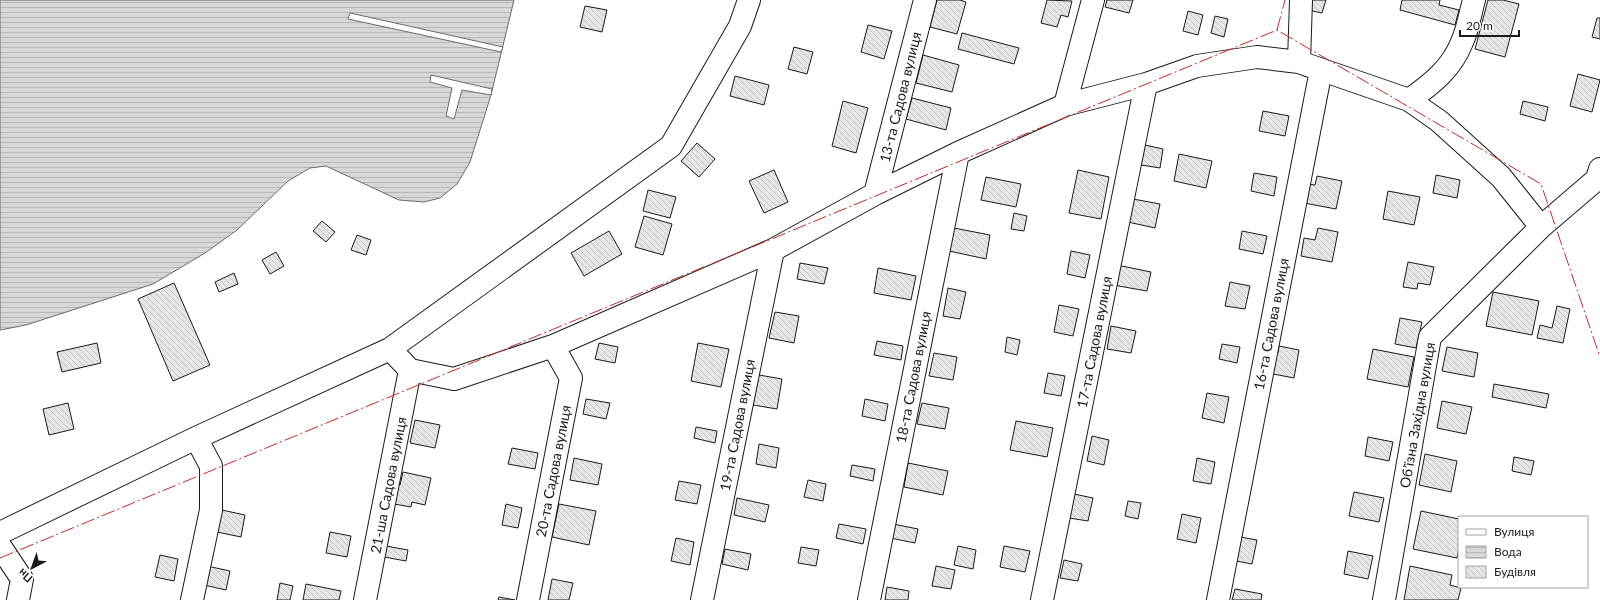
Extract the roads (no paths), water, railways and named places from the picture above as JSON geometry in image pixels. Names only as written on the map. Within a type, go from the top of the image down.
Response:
[{"type":"street","points":[[0,533],[196,438],[390,349],[671,146],[740,26],[749,0]]},
{"type":"street","name":"13-та Садова вулиця","points":[[876,194],[925,0]]},
{"type":"street","points":[[1065,105],[1093,0]]},
{"type":"street","points":[[1300,62],[1301,0]]},
{"type":"street","points":[[1409,100],[1432,84],[1449,67],[1462,42],[1474,0]]},
{"type":"street","points":[[390,349],[410,370],[454,378],[553,346],[773,250],[876,194],[958,153],[1065,105],[1146,84],[1197,66],[1257,57],[1300,62],[1409,100],[1439,121],[1501,177],[1541,227]]},
{"type":"street","name":"16-та Садова вулиця","points":[[1218,600],[1321,70]]},
{"type":"street","name":"17-та Садова вулиця","points":[[1042,600],[1146,84]]},
{"type":"street","name":"18-та Садова вулиця","points":[[869,600],[958,153]]},
{"type":"street","name":"Обʼїзна Західна вулиця","points":[[1384,600],[1430,337],[1541,227],[1597,179],[1600,169]]},
{"type":"street","name":"19-та Садова вулиця","points":[[702,600],[773,250]]},
{"type":"street","name":"20-та Садова вулиця","points":[[528,600],[571,378],[553,346]]},
{"type":"street","name":"21-ша Садова вулиця","points":[[365,600],[410,370]]},
{"type":"street","points":[[192,600],[211,510],[211,466],[196,438]]},
{"type":"street","points":[[0,546],[22,579],[18,600]]},
{"type":"water","points":[[0,0],[514,0],[491,95],[470,162],[457,184],[440,198],[424,202],[399,200],[326,166],[310,168],[288,181],[237,230],[205,253],[153,284],[26,325],[0,330]]}]
